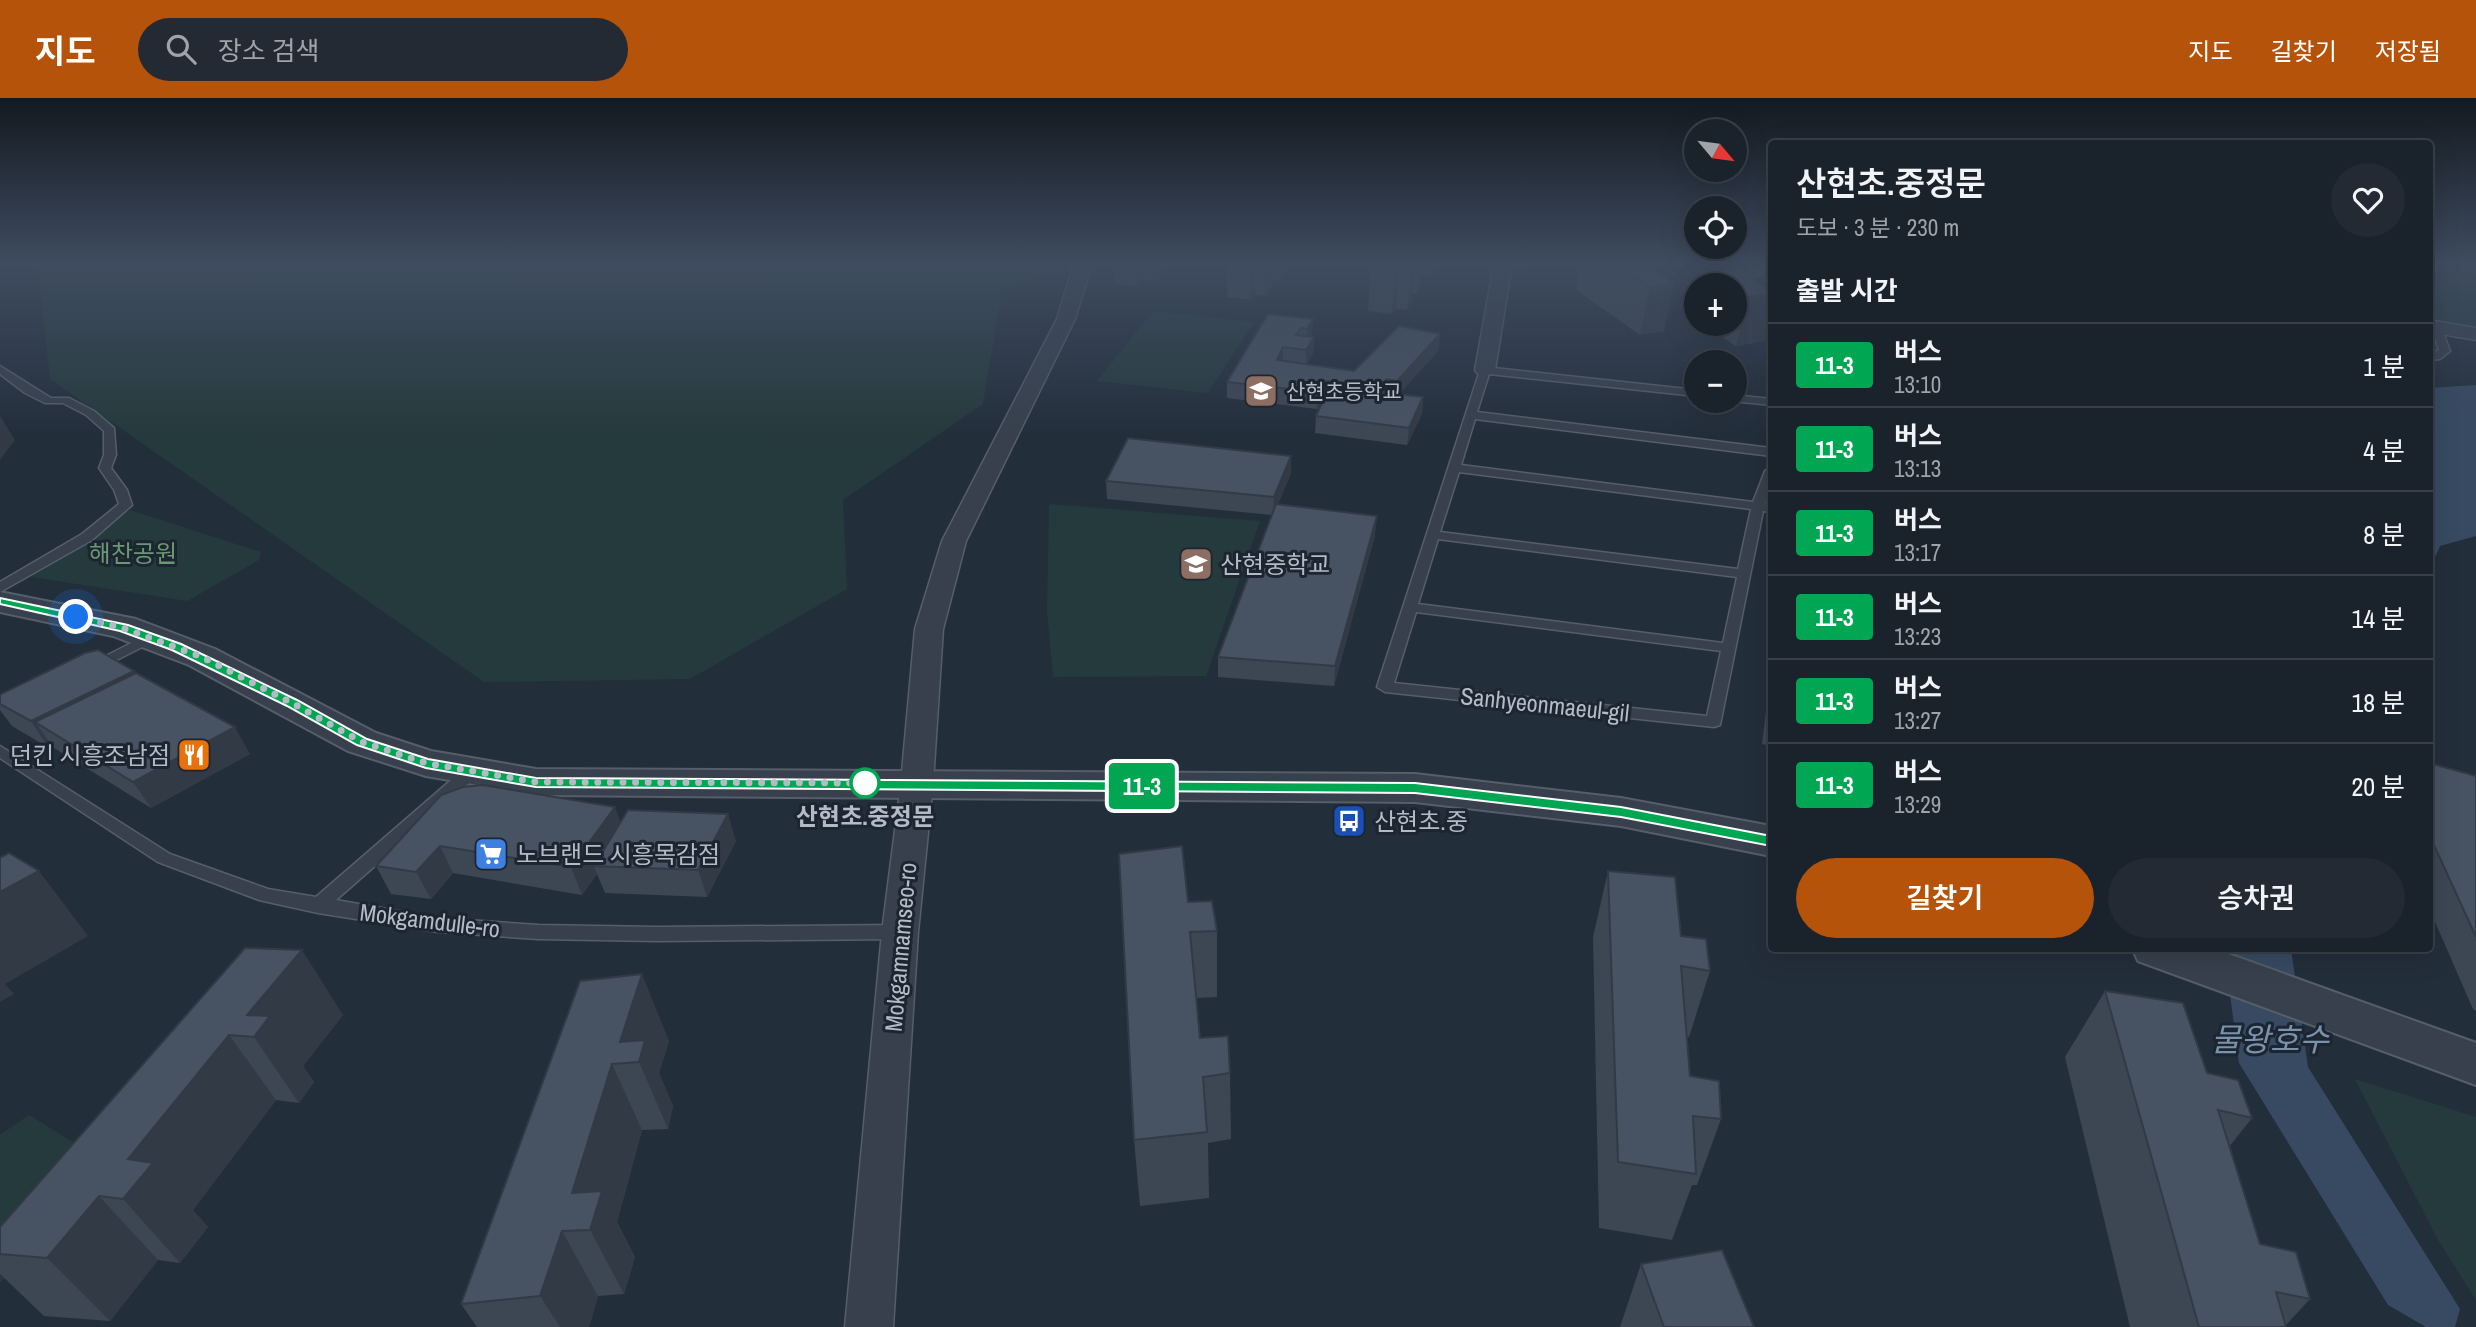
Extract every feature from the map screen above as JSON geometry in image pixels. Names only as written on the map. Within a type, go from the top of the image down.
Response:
[{"type":"street","name":"Mokgamnamseo-ro","points":[[869,1327],[900,932],[917,783],[929,629],[954,541],[1065,321]]},
{"type":"street","name":"Sanhyeonmaeul-gil","points":[[1485,370],[1493,321]]},
{"type":"street","points":[[2433,326],[2476,334]]},
{"type":"street","points":[[0,602],[101,622],[202,657],[362,742],[426,763],[536,782],[1415,788],[1621,812],[1768,840]]},
{"type":"street","points":[[2167,952],[2475,1064]]},
{"type":"lane","points":[[2433,326],[2445,351],[2433,357]]},
{"type":"lane","points":[[0,369],[49,401],[65,400],[90,413],[110,430],[110,455],[104,468],[124,494],[125,505],[87,537],[0,588]]},
{"type":"lane","points":[[1485,370],[1684,392]]},
{"type":"lane","name":"Sanhyeonmaeul-gil","points":[[1485,370],[1385,687],[1714,722],[1744,573],[1768,489]]},
{"type":"lane","points":[[1747,399],[1768,402]]},
{"type":"lane","points":[[1471,415],[1768,452]]},
{"type":"lane","points":[[1456,468],[1765,507]]},
{"type":"lane","points":[[1434,535],[1744,573]]},
{"type":"lane","points":[[1411,607],[1730,648]]},
{"type":"lane","points":[[82,673],[151,638]]},
{"type":"lane","name":"Mokgamdulle-ro","points":[[0,751],[164,858],[266,895],[318,906],[438,925],[538,932],[900,932]]},
{"type":"lane","points":[[318,906],[471,772]]},
{"type":"green space","points":[[44,321],[997,321],[983,404],[843,500],[847,589],[690,679],[484,682],[50,379]]},
{"type":"green space","points":[[1145,321],[1254,322],[1208,393],[1097,381]]},
{"type":"green space","points":[[2443,321],[2476,321],[2476,327]]},
{"type":"green space","points":[[1049,504],[1260,521],[1206,676],[1053,677],[1047,611]]},
{"type":"green space","name":"해찬공원","points":[[130,510],[261,552],[259,560],[187,601],[18,575]]},
{"type":"green space","points":[[2355,1079],[2476,1117],[2476,1300],[2438,1240]]},
{"type":"green space","points":[[29,1115],[71,1141],[84,1156],[38,1243],[0,1283],[0,1135]]},
{"type":"water","points":[[2476,385],[2476,536],[2440,546],[2433,562],[2433,388]]},
{"type":"water","name":"물왕호수","points":[[2224,952],[2291,952],[2308,1067],[2460,1309],[2455,1327],[2426,1327],[2388,1305],[2239,1063]]},
{"type":"building","points":[[1264,321],[1312,321],[1307,329],[1301,328],[1296,335],[1314,337],[1306,350],[1283,347],[1277,360],[1354,371],[1399,326],[1440,334],[1397,381],[1387,379],[1376,389],[1326,381],[1317,392],[1227,382]]},
{"type":"building","points":[[1330,386],[1423,397],[1409,428],[1316,416]]},
{"type":"building","points":[[1128,438],[1291,456],[1274,497],[1106,481]]},
{"type":"building","points":[[1276,504],[1377,516],[1335,666],[1218,657]]},
{"type":"building","points":[[98,650],[134,671],[31,721],[0,704],[0,695],[3,693],[85,653]]},
{"type":"building","points":[[136,673],[235,727],[133,782],[35,722]]},
{"type":"building","points":[[2433,764],[2476,776],[2476,937],[2433,843]]},
{"type":"building","points":[[483,785],[615,807],[571,867],[440,846],[416,872],[376,866],[441,795],[463,787]]},
{"type":"building","points":[[628,810],[728,814],[698,870],[594,866]]},
{"type":"building","points":[[1182,846],[1188,902],[1212,901],[1217,931],[1190,932],[1200,1038],[1228,1036],[1230,1073],[1203,1077],[1207,1132],[1134,1140],[1119,854]]},
{"type":"building","points":[[9,853],[39,871],[0,892],[0,858]]},
{"type":"building","points":[[1608,871],[1675,877],[1681,936],[1706,939],[1710,971],[1681,966],[1690,1076],[1719,1081],[1721,1119],[1693,1116],[1696,1174],[1618,1162]]},
{"type":"building","points":[[245,948],[302,950],[247,1015],[270,1016],[254,1037],[229,1035],[128,1159],[153,1163],[123,1199],[99,1196],[47,1258],[0,1254],[0,1227]]},
{"type":"building","points":[[642,974],[620,1042],[645,1040],[639,1062],[612,1064],[572,1193],[602,1191],[590,1230],[562,1231],[540,1296],[461,1304],[580,981]]},
{"type":"building","points":[[2105,991],[2183,1003],[2207,1073],[2238,1080],[2252,1118],[2218,1110],[2260,1244],[2296,1252],[2310,1299],[2276,1292],[2286,1327],[2199,1327]]},
{"type":"building","points":[[1722,1250],[1754,1327],[1664,1327],[1641,1264]]},
{"type":"bus line","name":"11-3","points":[[0,602],[101,622],[177,647],[292,703],[362,742],[426,763],[536,782],[1415,788],[1621,812],[1768,840]]},
{"type":"place","name":"산현초등학교","points":[[1261,391]]},
{"type":"place","name":"산현중학교","points":[[1196,564]]},
{"type":"place","name":"던킨 시흥조남점","points":[[194,755]]},
{"type":"place","name":"산현초.중정문","points":[[865,783]]},
{"type":"place","name":"산현초.중","points":[[1349,821]]},
{"type":"place","name":"노브랜드 시흥목감점","points":[[491,854]]},
{"type":"route","points":[[76,617],[123,628],[202,657],[362,742],[426,763],[536,782],[868,783],[865,783]]}]
